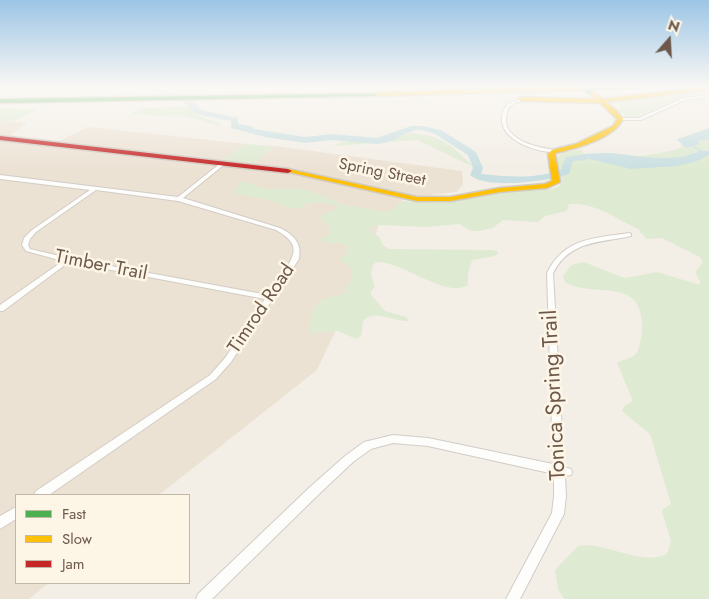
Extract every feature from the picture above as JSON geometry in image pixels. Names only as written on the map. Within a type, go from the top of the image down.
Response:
[{"type":"main road","points":[[554,151],[578,146],[616,127],[620,119],[616,114]]},
{"type":"main road","name":"Spring Street","points":[[0,138],[298,172],[398,196],[423,199],[450,199],[500,190],[547,186],[556,182],[551,154],[554,151]]},
{"type":"street","points":[[505,114],[505,125],[520,142],[536,149],[554,151]]},
{"type":"street","points":[[620,119],[640,119],[651,114]]},
{"type":"street","points":[[180,199],[224,163]]},
{"type":"street","name":"Timrod Road","points":[[0,177],[180,199],[278,229],[288,234],[295,241],[298,250],[296,259],[270,298],[228,360],[213,377],[41,494]]},
{"type":"street","name":"Timber Trail","points":[[94,189],[27,238],[25,244],[28,250],[68,260],[270,298]]},
{"type":"street","name":"Tonica Spring Trail","points":[[512,599],[558,514],[563,471],[550,273],[562,255],[577,246],[596,240],[629,235]]},
{"type":"street","points":[[0,309],[68,260]]},
{"type":"street","points":[[203,599],[314,491],[349,459],[368,445],[392,439],[428,442],[563,471]]},
{"type":"street","points":[[0,523],[15,513]]},
{"type":"shaded area","points":[[0,120],[28,123],[10,135],[59,141],[88,127],[246,144],[224,159],[254,163],[275,146],[462,171],[463,185],[457,192],[421,196],[408,195],[378,226],[370,258],[317,370],[160,494],[15,494],[15,584],[48,584],[29,599],[0,599]]},
{"type":"shaded area","points":[[709,128],[709,139],[698,141],[699,144],[687,148],[677,140]]},
{"type":"shaded area","points":[[700,151],[709,151],[709,155],[697,161],[677,166],[631,169],[590,159],[582,154],[609,153],[649,158],[670,158],[690,155]]},
{"type":"green space","points":[[0,114],[29,114],[13,121],[0,120]]},
{"type":"green space","points":[[130,114],[194,114],[222,124],[218,126],[181,115],[177,117]]},
{"type":"green space","points":[[623,114],[644,114],[632,119]]},
{"type":"green space","points":[[709,128],[709,599],[564,599],[558,589],[555,570],[578,546],[589,545],[645,558],[667,554],[671,541],[662,512],[663,509],[671,504],[650,434],[622,411],[624,406],[633,401],[617,363],[637,353],[642,329],[640,310],[634,300],[625,294],[576,287],[565,282],[563,277],[571,265],[584,262],[626,278],[657,272],[697,284],[701,283],[695,272],[703,262],[700,257],[662,238],[647,239],[640,230],[615,217],[579,204],[569,204],[567,211],[545,216],[538,222],[503,220],[493,228],[479,231],[471,231],[459,224],[426,227],[378,225],[371,227],[370,231],[379,237],[383,245],[389,249],[489,250],[497,251],[498,253],[495,256],[472,260],[468,273],[468,285],[459,288],[436,284],[399,267],[376,262],[372,270],[375,286],[371,295],[385,311],[406,317],[409,321],[379,316],[368,317],[363,321],[361,336],[356,339],[338,331],[309,332],[314,308],[322,300],[344,294],[353,273],[351,268],[339,259],[348,253],[347,246],[319,240],[328,235],[330,229],[319,217],[335,210],[338,206],[326,203],[306,203],[306,206],[301,208],[290,208],[264,199],[240,195],[233,191],[241,182],[247,182],[265,189],[302,189],[322,195],[341,204],[382,212],[391,211],[403,201],[442,203],[496,194],[552,189],[560,186],[562,182],[556,158],[562,153],[582,149],[583,154],[613,153],[639,156],[656,154],[681,148],[681,143],[677,139]]},
{"type":"green space","points":[[411,133],[440,139],[474,167],[417,140],[333,146],[350,141],[392,138]]},
{"type":"green space","points":[[246,144],[275,146],[254,163],[223,160]]},
{"type":"waterway","points":[[208,114],[235,120],[234,126],[248,128],[251,131],[305,140],[332,137],[377,141],[385,140],[414,128],[422,128],[438,132],[473,154],[478,168],[475,175],[481,177],[512,180],[545,178],[565,172],[569,159],[586,157]]},
{"type":"waterway","points":[[691,145],[701,151],[699,152]]},
{"type":"traffic: slow","points":[[288,171],[417,199],[450,199],[500,190],[547,186],[556,182],[551,154],[554,151],[578,146],[616,127],[620,119],[616,114]]},
{"type":"traffic: jam","points":[[0,138],[288,171]]}]
